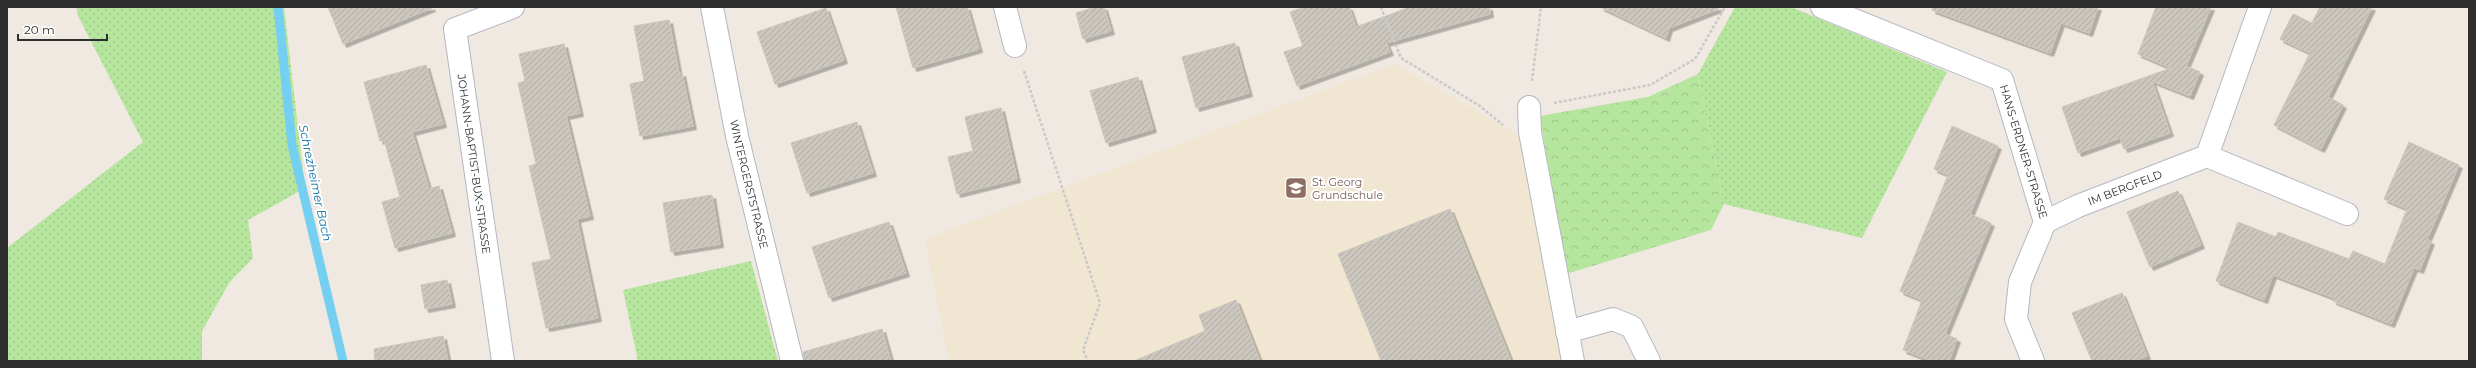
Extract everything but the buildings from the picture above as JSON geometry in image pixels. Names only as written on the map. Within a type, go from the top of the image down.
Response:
[{"type":"street","name":"JOHANN-BAPTIST-BUX-STRASSE","points":[[503,361],[455,29],[512,7]]},
{"type":"street","name":"WINTERGERSTSTRASSE","points":[[712,7],[737,136],[792,361]]},
{"type":"street","points":[[1006,7],[1016,46]]},
{"type":"street","name":"HANS-ERDNER-STRASSE","points":[[1822,7],[2002,80],[2045,222],[2020,282],[2016,318],[2033,361]]},
{"type":"street","points":[[2260,7],[2207,156],[2347,214]]},
{"type":"street","points":[[1529,107],[1530,132],[1573,361]]},
{"type":"street","name":"IM BERGFELD","points":[[2045,222],[2078,206],[2207,156]]},
{"type":"street","points":[[1568,332],[1613,319],[1632,327],[1649,361]]},
{"type":"path","points":[[1381,7],[1401,58],[1480,106],[1509,129],[1530,132]]},
{"type":"path","points":[[1541,7],[1529,107],[1650,85],[1695,59],[1726,7]]},
{"type":"path","points":[[1016,46],[1100,303],[1083,350],[1088,361]]},
{"type":"shaded area","name":"St. Georg Grundschule","points":[[1395,64],[1523,138],[1566,361],[949,361],[925,239]]},
{"type":"green space","points":[[76,7],[284,7],[305,188],[248,220],[253,258],[229,283],[202,331],[202,361],[7,361],[7,248],[143,142],[79,18]]},
{"type":"green space","points":[[1735,7],[1791,7],[1947,72],[1862,238],[1724,204],[1698,74]]},
{"type":"green space","points":[[1698,74],[1724,204],[1711,230],[1566,274],[1540,116],[1648,97]]},
{"type":"green space","points":[[751,261],[778,361],[638,361],[623,290]]},
{"type":"waterway","name":"Schrezheimer Bach","points":[[278,7],[292,145],[343,361]]},
{"type":"place","name":"St. Georg Grundschule","points":[[1296,188]]}]
